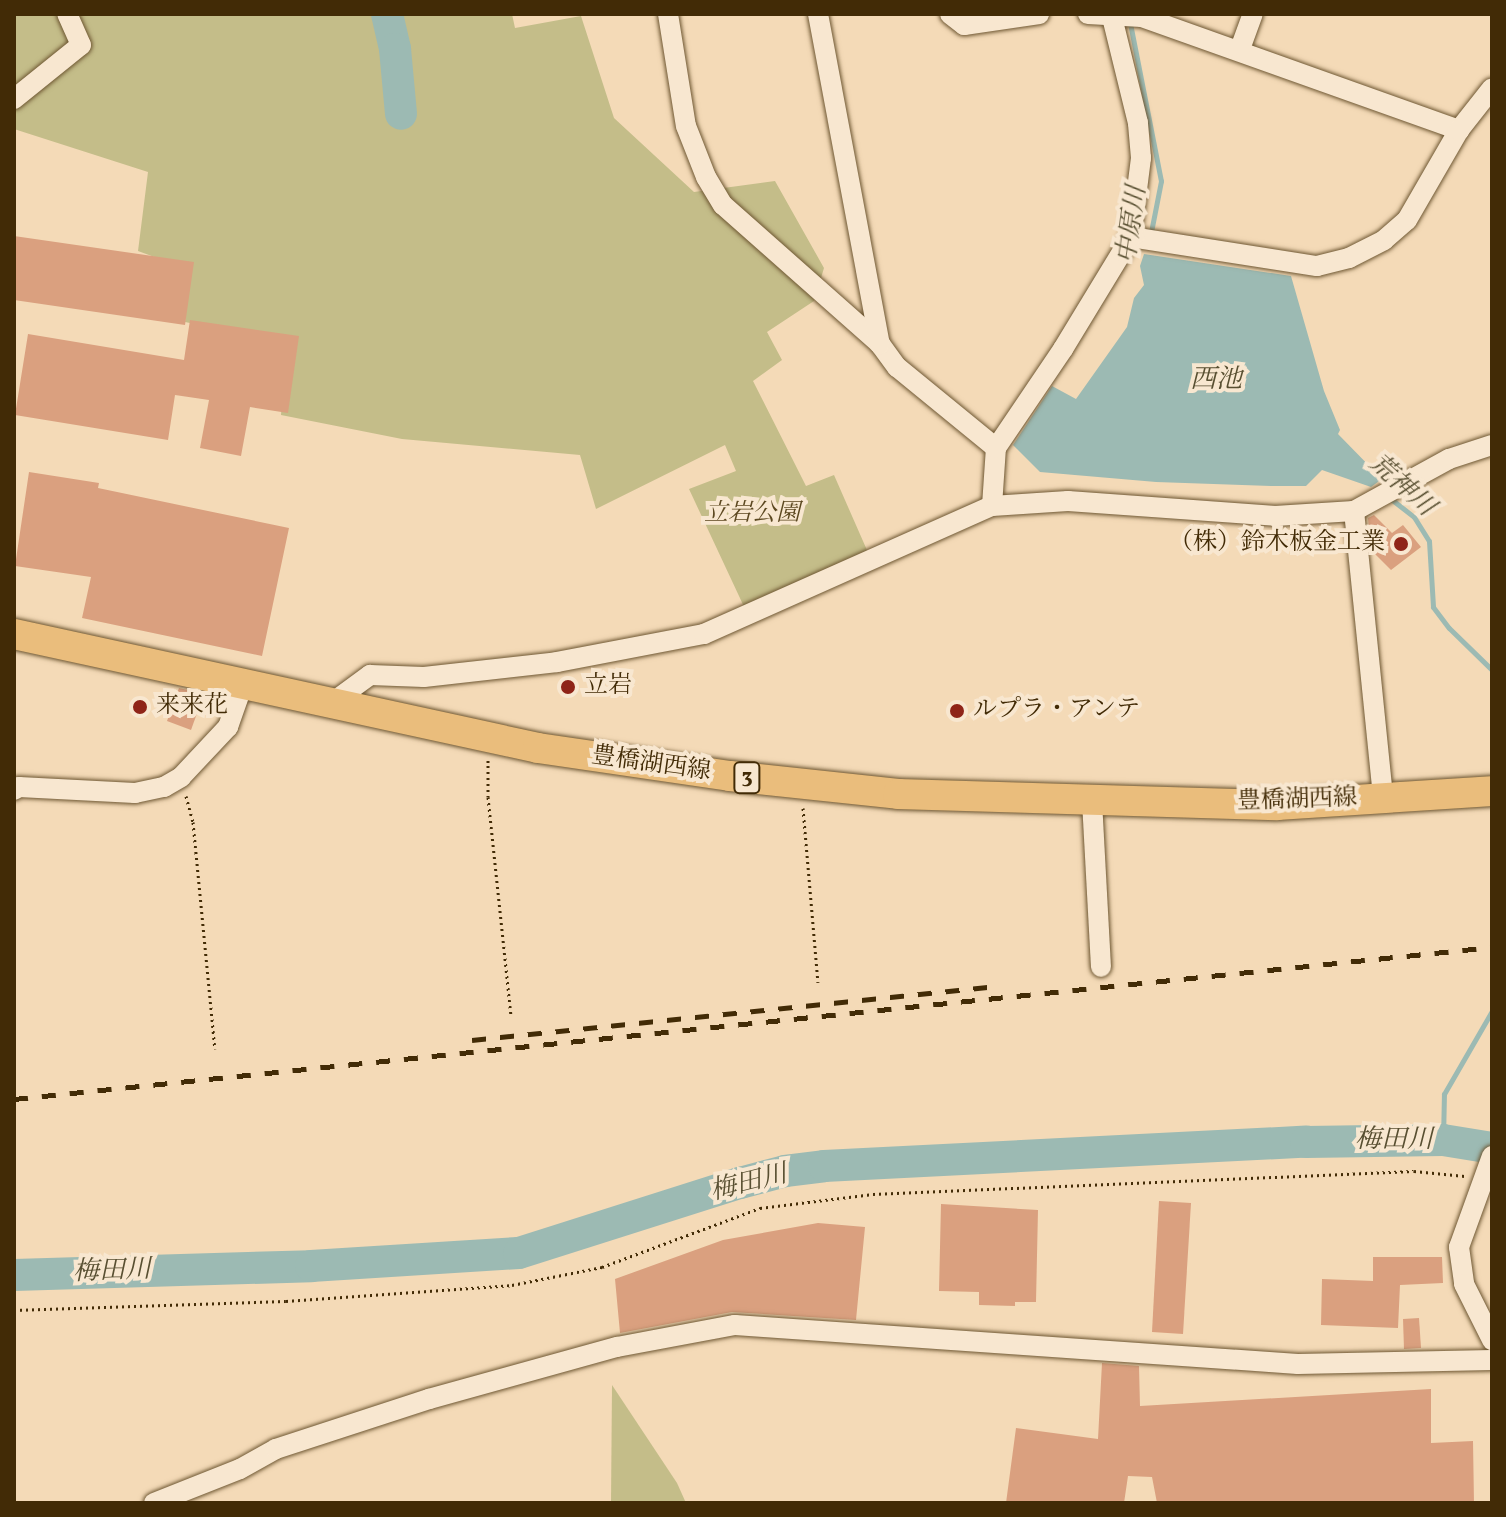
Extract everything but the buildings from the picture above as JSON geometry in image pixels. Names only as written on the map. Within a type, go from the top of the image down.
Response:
[{"type":"main road","name":"豊橋湖西線","points":[[14,634],[242,687],[487,737],[567,752],[802,784],[898,794],[1277,805],[1492,791]]},
{"type":"street","points":[[14,99],[81,45],[67,14]]},
{"type":"street","points":[[668,14],[686,126],[706,177],[723,205],[880,344],[897,367],[996,448]]},
{"type":"street","points":[[818,14],[880,344]]},
{"type":"street","points":[[950,14],[964,25],[1039,14]]},
{"type":"street","points":[[1088,14],[1124,18],[1240,49],[1459,130]]},
{"type":"street","points":[[1240,49],[1253,14]]},
{"type":"street","points":[[992,506],[996,448],[1142,239],[1141,158],[1124,18]]},
{"type":"street","points":[[1142,239],[1317,266],[1349,258],[1384,240],[1407,220],[1459,130],[1492,88]]},
{"type":"street","points":[[329,705],[370,675],[424,677],[557,662],[704,634],[992,506],[1068,501],[1275,516],[1354,511],[1394,486],[1449,459],[1492,445]]},
{"type":"street","points":[[1354,511],[1383,798]]},
{"type":"street","points":[[14,790],[135,793],[164,787],[181,777],[228,727],[242,687]]},
{"type":"street","points":[[1092,801],[1101,967]]},
{"type":"street","points":[[1492,1156],[1459,1247],[1464,1284],[1492,1340]]},
{"type":"street","points":[[154,1503],[240,1469],[276,1449],[429,1399],[617,1347],[735,1325],[1298,1364],[1492,1360]]},
{"type":"path","points":[[487,737],[488,797],[511,1015]]},
{"type":"path","points":[[181,777],[193,822],[215,1049]]},
{"type":"path","points":[[802,784],[818,982]]},
{"type":"path","points":[[14,1310],[286,1301],[512,1285],[602,1267],[760,1208],[873,1194],[1414,1171],[1485,1177]]},
{"type":"green space","name":"立岩公園","points":[[14,14],[512,14],[515,28],[581,16],[614,118],[694,192],[775,181],[824,268],[814,301],[767,332],[782,360],[753,381],[806,486],[834,475],[870,557],[746,611],[689,489],[736,471],[725,445],[596,509],[580,455],[402,439],[281,415],[286,342],[185,322],[190,270],[138,251],[148,172],[14,129]]},
{"type":"green space","points":[[612,1385],[677,1483],[686,1503],[611,1503]]},
{"type":"water","name":"西池","points":[[1144,254],[1291,276],[1324,391],[1340,430],[1338,434],[1382,479],[1371,487],[1322,470],[1306,486],[1271,486],[1156,482],[1040,472],[1013,445],[1052,386],[1076,399],[1127,327],[1134,298],[1144,285],[1140,266]]},
{"type":"waterway","points":[[387,14],[395,49],[401,114]]},
{"type":"waterway","name":"中原川","points":[[1130,23],[1161,181],[1150,237]]},
{"type":"waterway","name":"荒神川","points":[[1391,499],[1414,517],[1429,541],[1433,607],[1449,628],[1492,670]]},
{"type":"waterway","name":"荒神川","points":[[1443,1140],[1444,1094],[1492,1011]]},
{"type":"waterway","name":"梅田川","points":[[14,1275],[311,1266],[519,1253],[740,1183],[785,1171],[824,1166],[1306,1142],[1443,1140],[1492,1148]]},
{"type":"railway","points":[[14,1099],[1492,947]]},
{"type":"railway","points":[[472,1040],[997,986]]},
{"type":"place","name":"（株）鈴木板金工業","points":[[1401,544]]},
{"type":"place","name":"立岩","points":[[568,687]]},
{"type":"place","name":"来来花","points":[[140,707]]},
{"type":"place","name":"ルプラ・アンテ","points":[[957,711]]}]
